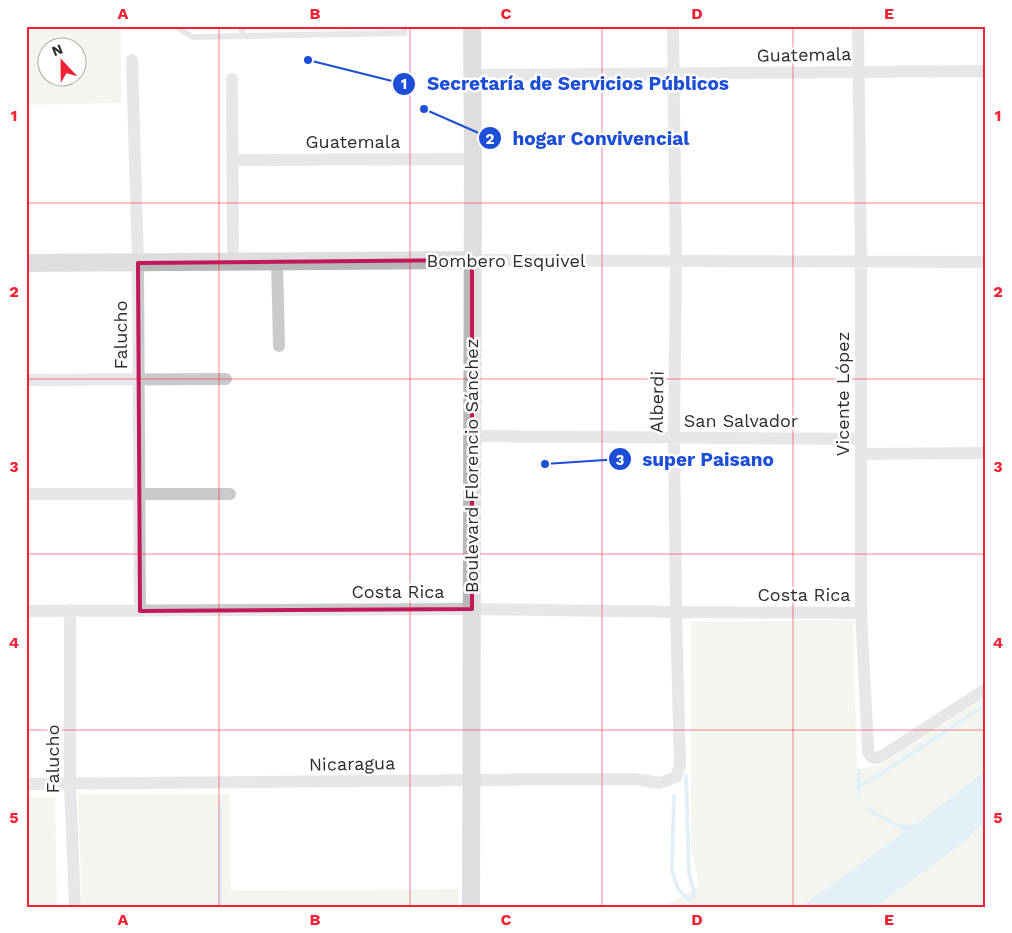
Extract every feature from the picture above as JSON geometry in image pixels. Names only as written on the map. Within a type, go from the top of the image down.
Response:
[{"type":"main road","name":"Boulevard Florencio Sánchez","points":[[470,907],[472,780],[472,26]]},
{"type":"main road","name":"Bombero Esquivel","points":[[26,263],[472,260]]},
{"type":"street","name":"Alberdi","points":[[673,26],[676,261],[674,438],[680,765],[676,777]]},
{"type":"street","name":"Vicente López","points":[[858,26],[861,262],[861,613],[868,752],[871,757],[882,756],[986,689]]},
{"type":"street","name":"Falucho","points":[[132,60],[138,262],[140,611]]},
{"type":"street","name":"Guatemala","points":[[472,75],[986,71]]},
{"type":"street","points":[[232,79],[233,262]]},
{"type":"street","name":"Guatemala","points":[[233,160],[473,159]]},
{"type":"street","name":"Bombero Esquivel","points":[[472,260],[986,262]]},
{"type":"street","points":[[277,261],[278,346]]},
{"type":"street","points":[[26,380],[226,379]]},
{"type":"street","name":"San Salvador","points":[[471,436],[860,439]]},
{"type":"street","points":[[861,454],[986,453]]},
{"type":"street","points":[[26,494],[230,494]]},
{"type":"street","name":"Costa Rica","points":[[26,611],[472,609],[861,613]]},
{"type":"street","name":"Falucho","points":[[70,610],[70,784],[75,907]]},
{"type":"street","name":"Nicaragua","points":[[26,784],[635,779],[660,783],[676,777]]},
{"type":"lane","points":[[175,26],[193,37],[404,33],[404,26]]},
{"type":"lane","points":[[241,26],[243,36]]},
{"type":"lane","points":[[333,26],[336,34]]},
{"type":"highlighted area","points":[[472,260],[472,609],[140,611],[138,263]]},
{"type":"green space","points":[[26,26],[121,26],[121,103],[26,105]]},
{"type":"green space","points":[[853,620],[857,769],[880,765],[986,697],[986,770],[919,822],[906,825],[902,834],[800,907],[663,907],[699,886],[691,847],[691,622]]},
{"type":"green space","points":[[78,794],[229,794],[231,891],[458,889],[459,907],[82,907]]},
{"type":"green space","points":[[26,797],[55,797],[57,907],[26,907]]},
{"type":"green space","points":[[986,823],[986,907],[876,907],[969,838],[975,830]]},
{"type":"water","points":[[986,770],[986,823],[975,830],[969,838],[876,907],[800,907],[902,834],[903,831],[897,827],[899,824],[906,825],[919,822]]},
{"type":"waterway","points":[[858,787],[986,705]]},
{"type":"waterway","points":[[859,771],[859,793]]},
{"type":"waterway","points":[[674,796],[672,870],[678,889],[687,898],[692,899],[694,892],[689,874],[686,776]]},
{"type":"waterway","points":[[220,806],[220,907]]},
{"type":"waterway","points":[[869,809],[898,826]]},
{"type":"place","name":"Secretaría de Servicios Públicos","points":[[308,60]]},
{"type":"place","name":"hogar Convivencial","points":[[424,109]]},
{"type":"place","name":"super Paisano","points":[[545,464]]}]
